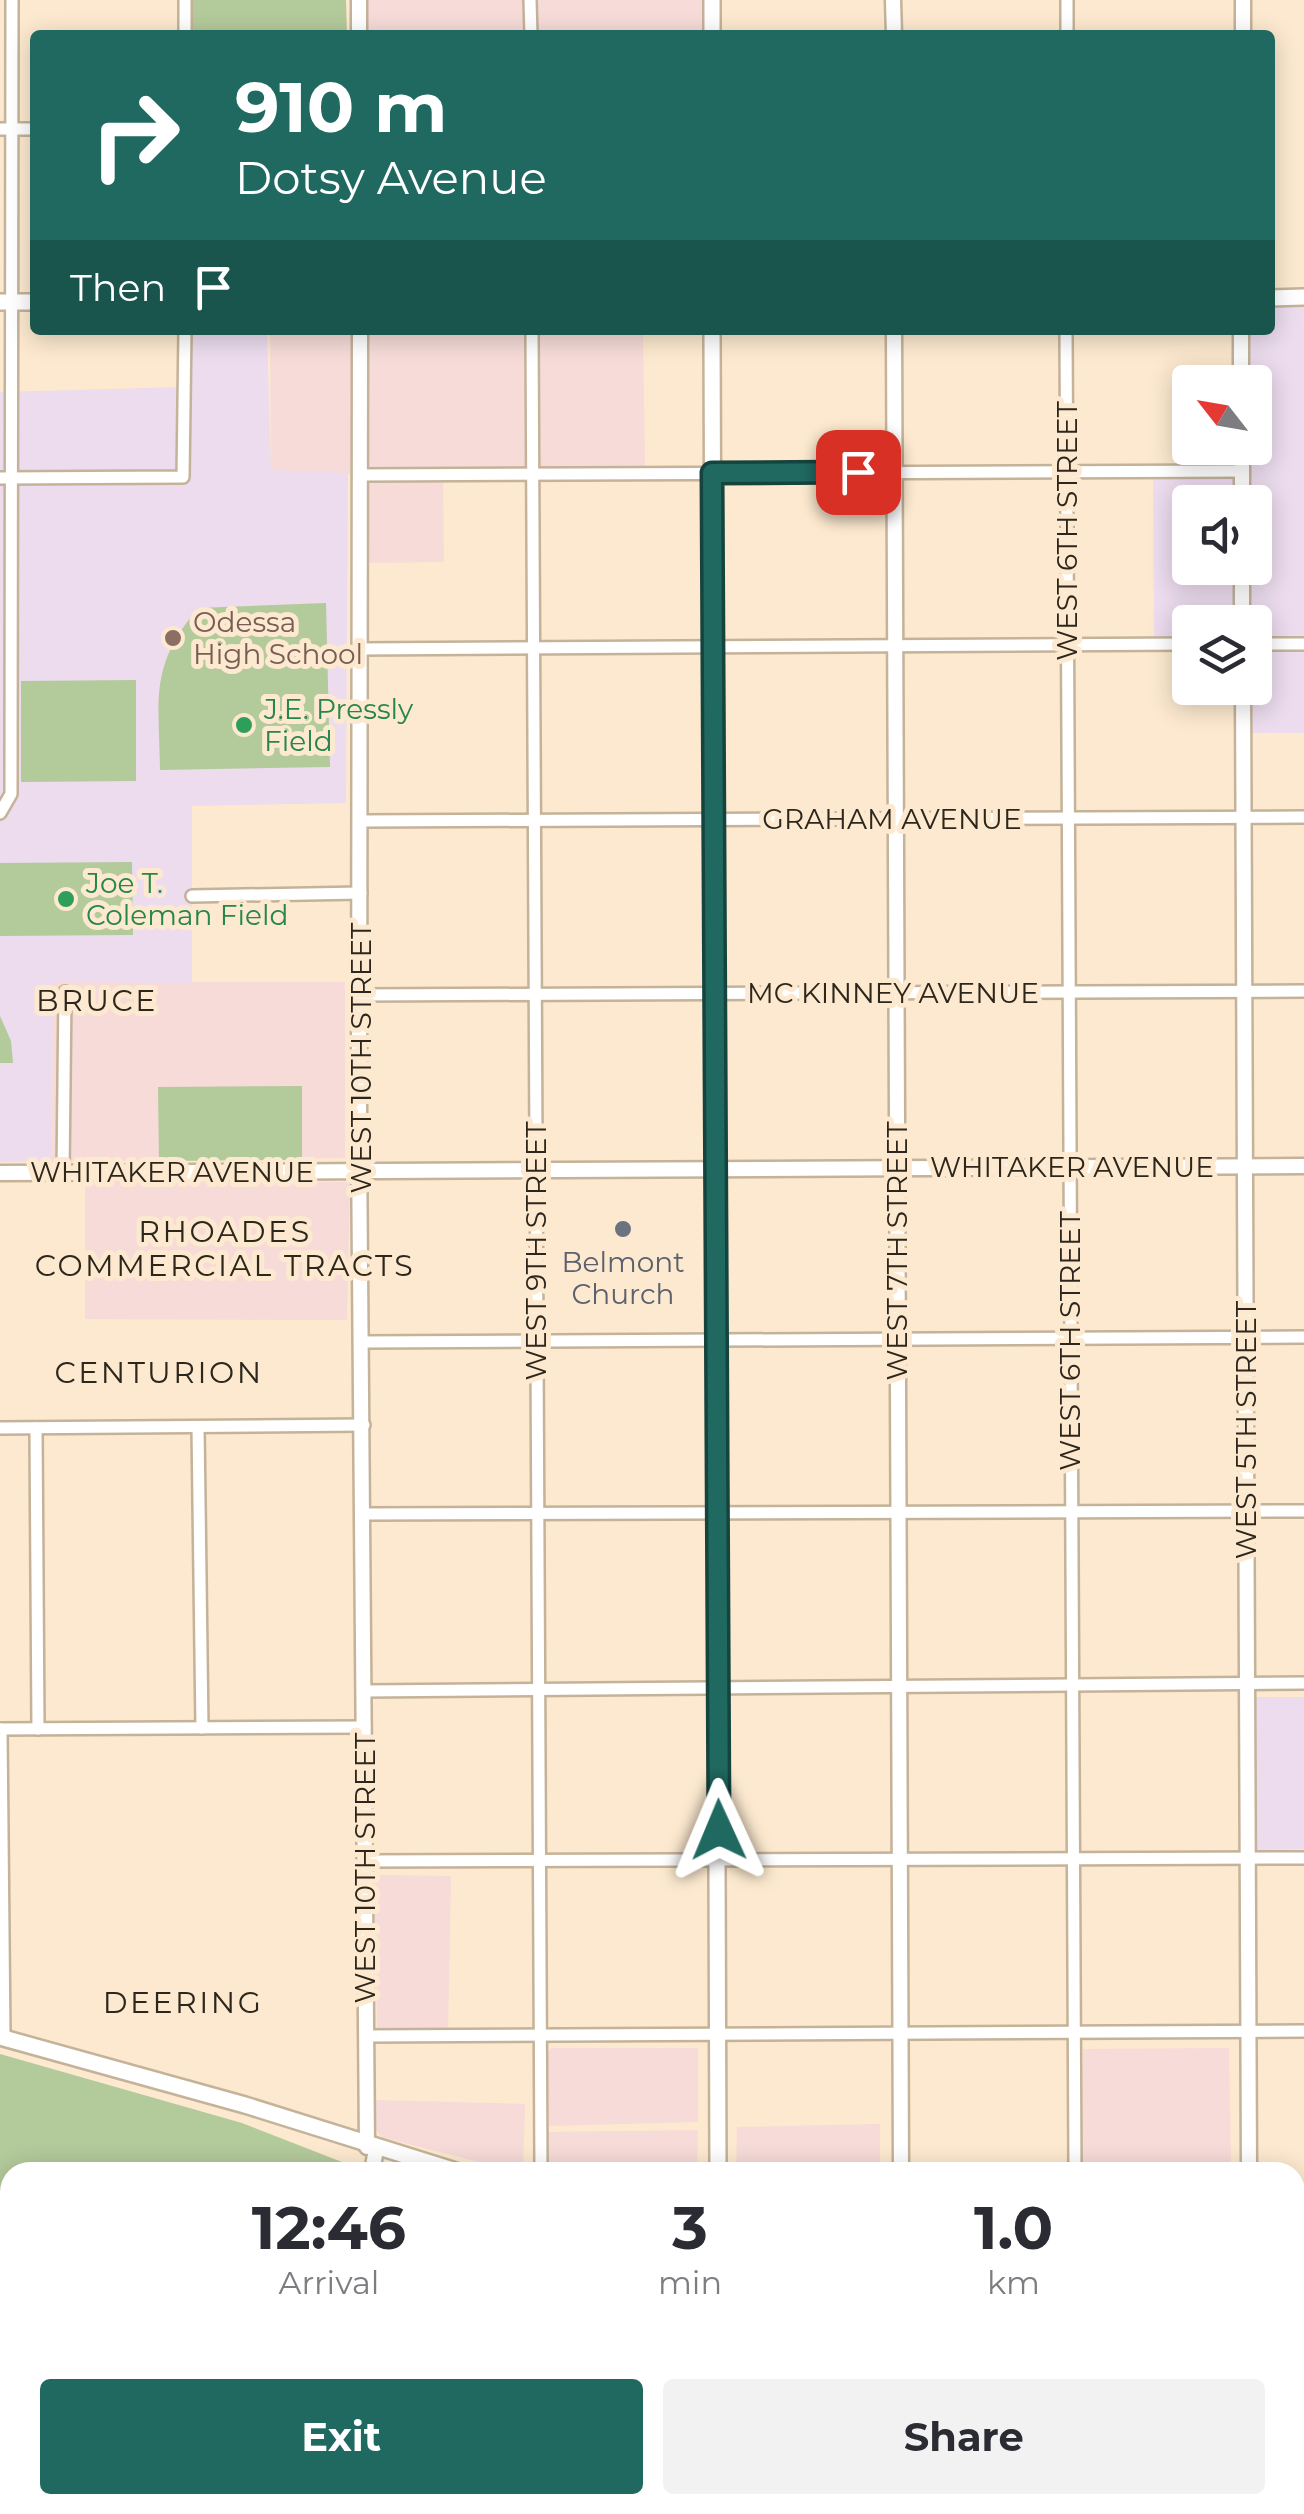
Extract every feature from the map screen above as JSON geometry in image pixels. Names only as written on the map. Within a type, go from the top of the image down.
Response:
[{"type":"main road","points":[[712,0],[712,30]]},
{"type":"main road","points":[[1275,298],[1304,297]]},
{"type":"main road","points":[[712,335],[718,2162]]},
{"type":"main road","points":[[2,2037],[245,2105],[423,2162]]},
{"type":"street","points":[[0,813],[11,794],[6,129],[12,0]]},
{"type":"street","points":[[185,0],[185,30]]},
{"type":"street","points":[[359,0],[359,30]]},
{"type":"street","points":[[530,0],[530,30]]},
{"type":"street","points":[[893,0],[894,30]]},
{"type":"street","points":[[1066,0],[1067,30]]},
{"type":"street","points":[[1242,0],[1243,30]]},
{"type":"street","points":[[6,478],[183,477],[185,335]]},
{"type":"street","name":"WEST 10TH STREET","points":[[360,335],[363,1861],[372,2162]]},
{"type":"street","name":"WEST 9TH STREET","points":[[532,335],[540,2162]]},
{"type":"street","name":"WEST 7TH STREET","points":[[894,335],[901,2162]]},
{"type":"street","name":"WEST 6TH STREET","points":[[1066,335],[1075,2162]]},
{"type":"street","points":[[1241,335],[1241,365]]},
{"type":"street","points":[[1242,465],[1242,485]]},
{"type":"street","points":[[360,475],[1242,471]]},
{"type":"street","points":[[360,649],[1172,644]]},
{"type":"street","points":[[1272,644],[1304,644]]},
{"type":"street","name":"WEST 5TH STREET","points":[[1242,705],[1249,2162]]},
{"type":"street","name":"GRAHAM AVENUE","points":[[361,822],[1304,817]]},
{"type":"street","points":[[192,896],[361,893]]},
{"type":"street","name":"MC KINNEY AVENUE","points":[[362,995],[1304,991]]},
{"type":"street","points":[[63,1173],[65,992]]},
{"type":"street","name":"WHITAKER AVENUE","points":[[0,1173],[1304,1166]]},
{"type":"street","points":[[363,1342],[1304,1337]]},
{"type":"street","points":[[0,1428],[364,1426]]},
{"type":"street","points":[[198,1427],[202,1728]]},
{"type":"street","points":[[36,1428],[38,1728]]},
{"type":"street","points":[[364,1514],[1304,1510]]},
{"type":"street","points":[[364,1691],[1304,1683]]},
{"type":"street","points":[[2,2037],[1,1729],[365,1727]]},
{"type":"street","points":[[363,1861],[1304,1858]]},
{"type":"street","points":[[367,2036],[1304,2031]]},
{"type":"shaded area","points":[[359,0],[714,0],[714,30],[359,30]]},
{"type":"shaded area","points":[[1304,297],[1304,733],[1243,733],[1243,705],[1272,705],[1272,605],[1172,605],[1172,644],[1154,644],[1153,471],[1242,471],[1242,465],[1272,465],[1272,365],[1241,365],[1241,335],[1275,335],[1275,298]]},
{"type":"shaded area","name":"Odessa High School","points":[[187,335],[267,335],[271,470],[348,473],[346,803],[192,806],[192,983],[53,982],[52,1162],[0,1162],[0,392],[184,387]]},
{"type":"shaded area","points":[[270,335],[643,335],[645,472],[443,474],[444,562],[360,563],[360,474],[271,474]]},
{"type":"shaded area","points":[[53,982],[345,982],[345,1158],[52,1162]]},
{"type":"shaded area","points":[[85,1182],[350,1182],[347,1320],[85,1319]]},
{"type":"shaded area","points":[[1252,1697],[1304,1697],[1304,1849],[1253,1850]]},
{"type":"shaded area","points":[[374,1875],[451,1876],[448,2031],[377,2029]]},
{"type":"shaded area","points":[[552,2048],[698,2048],[698,2122],[549,2126],[547,2052]]},
{"type":"shaded area","points":[[1229,2048],[1231,2162],[1083,2162],[1083,2049]]},
{"type":"shaded area","points":[[375,2100],[525,2104],[523,2162],[479,2162],[381,2137],[375,2128]]},
{"type":"shaded area","points":[[880,2124],[880,2162],[736,2162],[737,2127]]},
{"type":"shaded area","points":[[698,2130],[697,2162],[547,2162],[547,2132]]},
{"type":"green space","points":[[188,0],[346,0],[347,30],[189,30]]},
{"type":"green space","name":"J.E. Pressly Field","points":[[326,603],[330,767],[160,770],[159,702],[164,666],[182,629],[198,608]]},
{"type":"green space","points":[[136,680],[136,781],[21,782],[21,681]]},
{"type":"green space","name":"Joe T. Coleman Field","points":[[132,862],[133,935],[0,936],[0,863]]},
{"type":"green space","points":[[0,1016],[11,1041],[13,1063],[0,1063]]},
{"type":"green space","points":[[302,1086],[302,1160],[159,1161],[158,1087]]},
{"type":"green space","points":[[0,2054],[242,2123],[342,2162],[0,2162]]},
{"type":"place","name":"Odessa High School","points":[[173,638]]},
{"type":"place","name":"J.E. Pressly Field","points":[[244,725]]},
{"type":"place","name":"Joe T. Coleman Field","points":[[66,899]]},
{"type":"place","name":"Belmont Church","points":[[623,1229]]},
{"type":"district","name":"BRUCE","points":[[97,1001]]},
{"type":"district","name":"RHOADES COMMERCIAL TRACTS","points":[[225,1249]]},
{"type":"district","name":"CENTURION","points":[[159,1373]]},
{"type":"district","name":"DEERING","points":[[183,2003]]},
{"type":"route","points":[[719,1830],[712,473],[858,472]]}]
